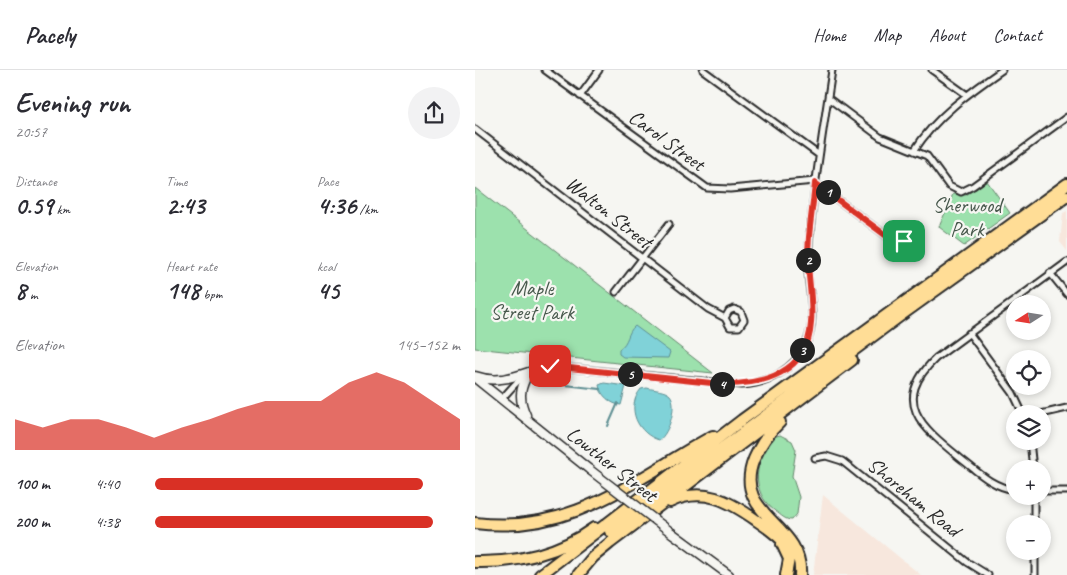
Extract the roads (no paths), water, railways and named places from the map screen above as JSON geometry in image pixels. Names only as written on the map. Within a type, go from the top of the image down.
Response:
[{"type":"highway","points":[[1029,211],[1067,177]]},
{"type":"highway","points":[[540,575],[742,420],[1067,184]]},
{"type":"highway","points":[[551,575],[1066,197]]},
{"type":"highway","points":[[578,575],[593,557],[802,400],[1000,244]]},
{"type":"highway","points":[[801,575],[801,562],[793,543],[759,508],[751,494],[749,479],[753,462],[763,441],[802,400]]},
{"type":"highway","points":[[475,523],[501,525],[537,522],[589,508],[742,420]]},
{"type":"highway","points":[[651,513],[682,498],[711,496],[736,506],[784,541],[793,557],[795,575]]},
{"type":"highway","points":[[475,562],[509,561],[540,554],[575,540],[613,514],[621,512]]},
{"type":"highway","points":[[778,537],[789,559],[786,575]]},
{"type":"main road","points":[[475,377],[485,380],[500,380],[529,372]]},
{"type":"main road","points":[[526,417],[520,401],[520,390],[529,372]]},
{"type":"main road","name":"Lowther Street","points":[[475,377],[591,470],[729,575]]},
{"type":"street","name":"Carol Street","points":[[545,70],[707,188],[730,189],[815,182]]},
{"type":"street","points":[[580,96],[599,70]]},
{"type":"street","points":[[703,70],[819,156]]},
{"type":"street","points":[[502,399],[518,380],[529,372],[550,366],[741,385],[765,381],[783,372],[800,354],[810,331],[812,298],[808,259],[815,182],[832,70]]},
{"type":"street","points":[[932,70],[967,95]]},
{"type":"street","points":[[914,151],[935,123],[967,95],[1002,70]]},
{"type":"street","points":[[828,98],[881,137],[927,156],[949,186],[961,192],[973,186],[1067,116]]},
{"type":"street","name":"Walton Street","points":[[475,129],[707,309],[725,318]]},
{"type":"street","points":[[815,182],[892,240],[904,241]]},
{"type":"street","points":[[616,292],[669,224]]},
{"type":"street","points":[[1006,488],[998,486],[983,477],[929,432],[917,415],[914,398],[920,375],[936,358],[1052,275],[1067,262]]},
{"type":"street","points":[[1052,275],[1067,294]]},
{"type":"street","points":[[969,334],[1013,392],[1019,405]]},
{"type":"street","points":[[1051,412],[1067,408]]},
{"type":"street","name":"Shoreham Road","points":[[815,458],[825,456],[842,461],[967,562],[988,575]]},
{"type":"street","points":[[1051,491],[1067,491]]},
{"type":"street","points":[[1035,560],[1035,575]]},
{"type":"water","points":[[635,326],[670,352],[668,358],[623,357],[619,354],[619,349],[625,344]]},
{"type":"water","points":[[604,383],[626,386],[621,405],[614,403],[604,396],[599,385]]},
{"type":"water","points":[[647,388],[665,392],[672,399],[673,412],[671,419],[666,432],[659,440],[645,432],[636,419],[634,412],[636,396],[641,389]]},
{"type":"waterway","points":[[565,385],[600,389]]},
{"type":"waterway","points":[[608,426],[618,403]]},
{"type":"park label","name":"Sherwood Park","points":[[967,217]]},
{"type":"park label","name":"Maple Street Park","points":[[532,300]]}]
